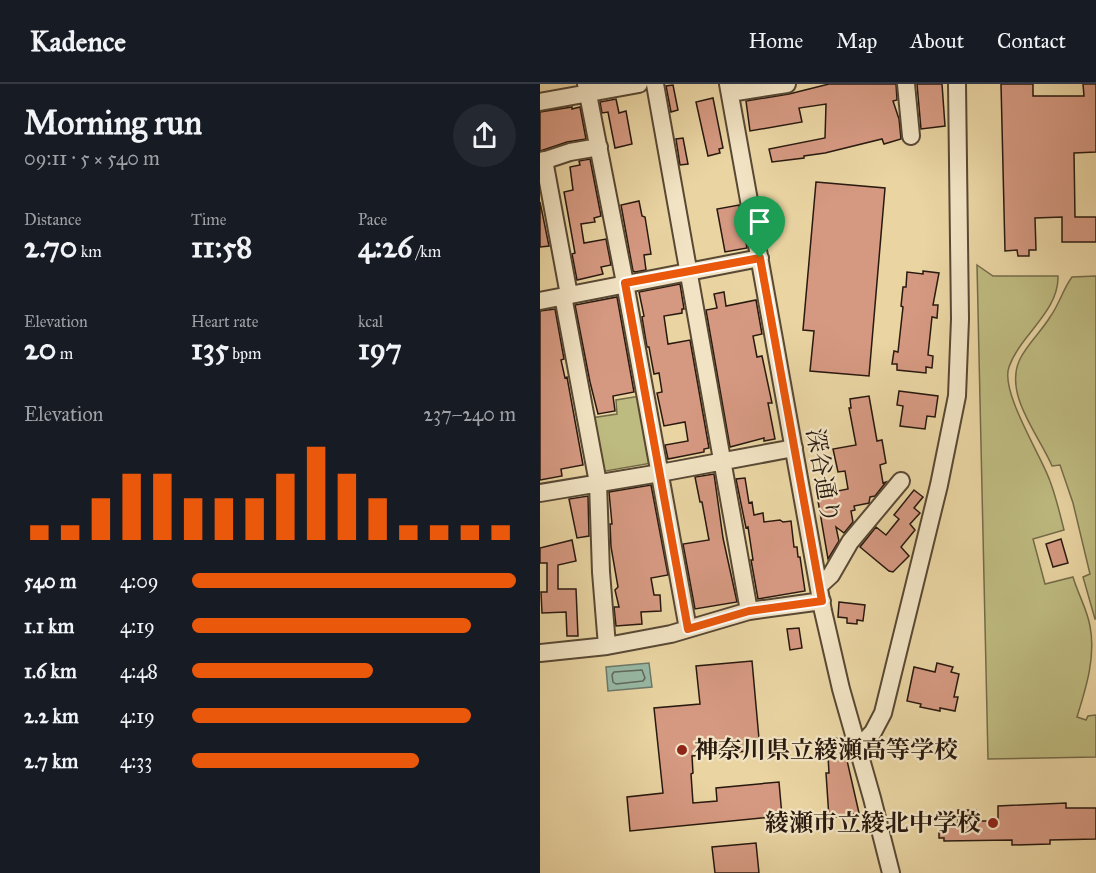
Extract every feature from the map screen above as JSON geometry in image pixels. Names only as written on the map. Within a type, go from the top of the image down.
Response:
[{"type":"street","points":[[540,102],[588,89],[639,84]]},
{"type":"street","points":[[655,84],[749,611]]},
{"type":"street","points":[[729,88],[787,84]]},
{"type":"street","points":[[906,84],[911,136]]},
{"type":"street","points":[[858,748],[873,732],[883,712],[939,485],[957,396],[960,319],[957,84]]},
{"type":"street","name":"深谷通り","points":[[729,88],[820,593],[841,689],[891,873]]},
{"type":"street","points":[[588,89],[688,629]]},
{"type":"street","points":[[599,147],[570,152],[542,161],[598,483],[601,572],[607,646]]},
{"type":"street","points":[[540,301],[760,258]]},
{"type":"street","points":[[540,493],[794,448]]},
{"type":"street","points":[[540,653],[607,646],[664,636],[820,593],[850,542],[901,481]]},
{"type":"shaded area","points":[[977,265],[993,276],[1058,276],[1057,289],[1052,301],[1014,355],[1009,367],[1008,378],[1016,407],[1050,481],[1064,530],[1033,539],[1045,584],[1073,577],[1089,620],[1092,638],[1091,661],[1077,717],[1086,720],[1088,716],[1096,715],[1096,757],[988,759]]},
{"type":"shaded area","points":[[1096,276],[1095,619],[1083,577],[1090,574],[1073,503],[1060,465],[1052,466],[1025,414],[1016,386],[1016,372],[1023,353],[1053,312],[1072,277]]},
{"type":"shaded area","points":[[640,396],[652,463],[600,472],[591,418],[617,414],[616,400]]},
{"type":"water","points":[[649,663],[652,687],[608,691],[606,667]]},
{"type":"building","points":[[829,84],[896,84],[897,100],[893,101],[899,119],[901,139],[884,144],[882,139],[804,156],[804,158],[772,162],[769,149],[825,138],[826,104],[799,108],[802,122],[750,131],[746,101]]},
{"type":"building","points":[[917,84],[942,84],[945,126],[921,129]]},
{"type":"building","points":[[1001,84],[1033,84],[1033,96],[1084,96],[1083,84],[1096,84],[1096,152],[1074,153],[1075,217],[1096,217],[1096,242],[1062,242],[1062,217],[1035,218],[1036,250],[1029,250],[1029,256],[1018,256],[1017,250],[1005,251]]},
{"type":"building","points":[[673,85],[678,110],[671,112],[666,86]]},
{"type":"building","points":[[713,98],[723,148],[719,149],[720,153],[708,156],[696,102]]},
{"type":"building","points":[[616,99],[619,113],[626,111],[632,144],[615,148],[608,112],[602,113],[600,102]]},
{"type":"building","points":[[572,107],[572,109],[580,107],[586,139],[567,142],[540,151],[540,112]]},
{"type":"building","points":[[683,138],[688,164],[680,165],[676,139]]},
{"type":"building","points":[[590,159],[601,216],[594,218],[595,222],[581,224],[584,243],[606,239],[611,265],[601,267],[603,274],[577,280],[572,254],[575,253],[564,192],[573,190],[570,167],[580,165],[579,161]]},
{"type":"building","points":[[816,182],[885,188],[869,376],[810,371],[814,331],[803,330]]},
{"type":"building","points":[[639,201],[642,216],[645,217],[651,254],[644,255],[646,270],[635,272],[621,205]]},
{"type":"building","points":[[540,202],[549,246],[540,247]]},
{"type":"building","points":[[739,205],[747,248],[725,252],[717,209]]},
{"type":"building","points":[[923,271],[939,273],[933,305],[938,305],[937,318],[932,317],[928,355],[933,356],[932,368],[926,367],[926,373],[897,370],[897,364],[892,364],[894,351],[898,352],[903,287],[906,287],[907,272],[923,274]]},
{"type":"building","points":[[680,284],[684,309],[682,313],[664,316],[668,344],[690,340],[709,448],[704,449],[704,452],[668,459],[665,445],[688,441],[685,422],[664,426],[657,393],[662,392],[659,373],[654,374],[649,347],[647,347],[639,292]]},
{"type":"building","points":[[724,292],[726,306],[756,300],[762,334],[753,336],[757,357],[762,356],[772,403],[768,403],[775,439],[764,441],[764,438],[730,447],[706,310],[717,308],[714,294]]},
{"type":"building","points":[[617,297],[634,392],[613,396],[615,411],[598,414],[575,305]]},
{"type":"building","points":[[555,309],[564,359],[561,360],[565,378],[567,377],[583,465],[561,469],[562,476],[540,480],[540,311]]},
{"type":"building","points":[[899,391],[938,396],[935,417],[927,416],[925,429],[900,426],[903,406],[897,405]]},
{"type":"building","points":[[869,396],[877,441],[882,440],[886,463],[880,465],[883,483],[886,482],[875,496],[870,497],[869,503],[854,506],[855,510],[851,511],[853,522],[844,533],[836,527],[839,541],[828,559],[817,495],[848,489],[845,471],[838,472],[833,449],[856,445],[849,408],[851,408],[850,399]]},
{"type":"building","points":[[714,474],[723,538],[737,602],[695,609],[683,544],[709,540],[695,477]]},
{"type":"building","points":[[745,478],[749,503],[752,502],[754,515],[763,513],[764,522],[791,521],[794,547],[797,547],[798,557],[800,557],[805,591],[758,599],[748,527],[746,528],[736,479]]},
{"type":"building","points":[[651,485],[668,575],[651,578],[654,595],[660,595],[661,611],[641,612],[642,624],[616,626],[614,607],[619,607],[615,590],[618,587],[611,547],[610,524],[612,524],[609,492]]},
{"type":"building","points":[[914,490],[923,497],[914,508],[920,513],[910,524],[915,530],[901,547],[909,556],[893,572],[889,571],[860,547],[876,527],[886,535],[899,519],[894,515]]},
{"type":"building","points":[[588,496],[589,536],[577,538],[569,499]]},
{"type":"building","points":[[1061,539],[1068,563],[1053,567],[1046,544]]},
{"type":"building","points":[[572,540],[576,561],[558,565],[558,589],[576,589],[578,636],[567,636],[566,612],[542,613],[541,592],[547,592],[547,563],[540,563],[540,548]]},
{"type":"building","points":[[839,602],[865,605],[863,621],[857,620],[857,624],[847,623],[847,618],[838,617]]},
{"type":"building","points":[[799,628],[802,648],[790,650],[787,629]]},
{"type":"building","points":[[752,661],[760,750],[692,756],[693,803],[717,801],[716,788],[779,782],[782,816],[630,831],[627,797],[663,793],[654,708],[700,704],[696,666]]},
{"type":"building","points":[[937,663],[953,667],[951,672],[959,674],[954,697],[958,697],[955,711],[920,707],[921,704],[907,701],[914,667],[935,672]]},
{"type":"building","points":[[840,738],[859,813],[829,818],[826,773],[829,773],[827,739]]},
{"type":"building","points":[[1066,803],[1066,808],[1096,808],[1096,839],[1050,840],[1050,844],[1012,845],[1012,840],[944,841],[944,838],[939,838],[939,828],[944,828],[944,823],[958,823],[958,810],[976,810],[976,821],[998,821],[998,806]]},
{"type":"building","points":[[756,843],[759,873],[715,873],[712,847]]},
{"type":"place","name":"神奈川県立綾瀬高等学校","points":[[682,750]]},
{"type":"place","name":"綾瀬市立綾北中学校","points":[[993,823]]},
{"type":"route","points":[[760,258],[822,601],[749,611],[688,629],[625,283],[760,258]]}]
